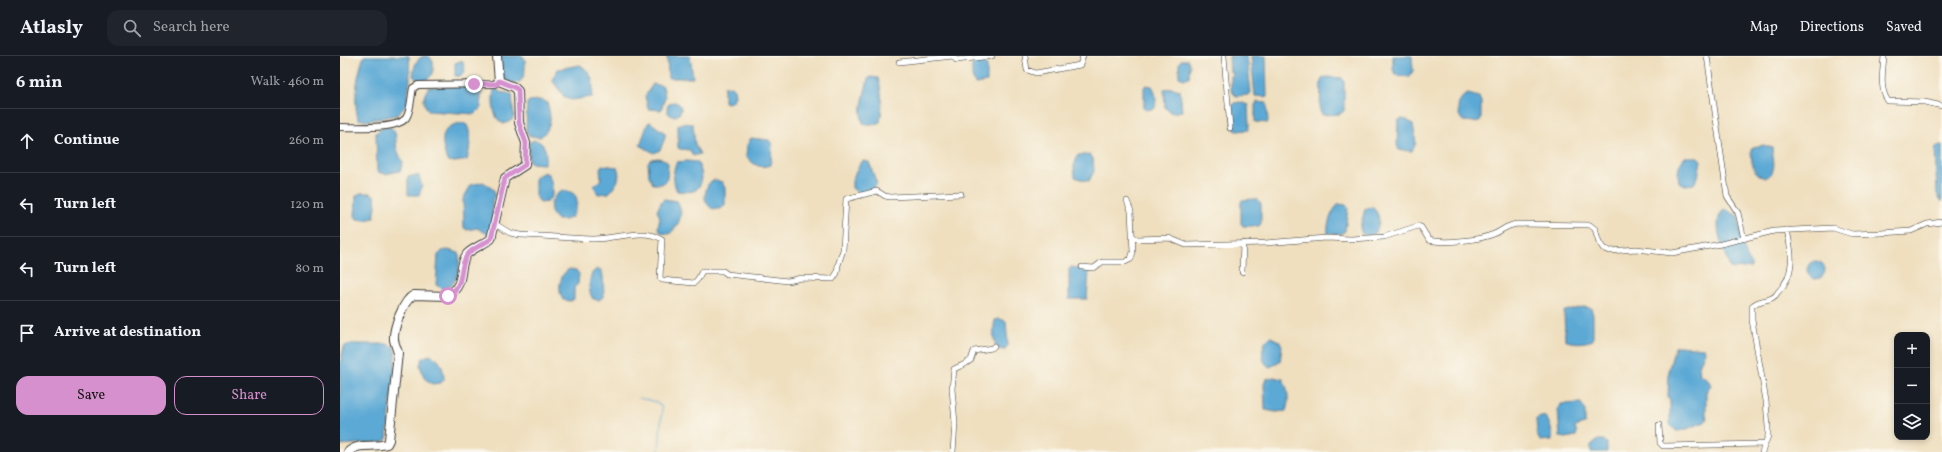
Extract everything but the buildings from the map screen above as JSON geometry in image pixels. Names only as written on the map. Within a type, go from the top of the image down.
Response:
[{"type":"main road","points":[[348,452],[360,446],[380,446],[387,444],[389,440],[398,353],[394,339],[404,303],[409,297],[414,295],[437,297],[448,296],[452,293],[460,281],[466,256],[471,251],[491,239],[505,178],[525,165],[526,138],[519,123],[518,90],[499,81],[497,56]]},
{"type":"street","points":[[899,62],[953,56],[956,60],[992,56]]},
{"type":"street","points":[[1025,56],[1027,70],[1036,73],[1080,65],[1083,56]]},
{"type":"street","points":[[1224,56],[1230,128]]},
{"type":"street","points":[[1707,56],[1727,196],[1738,213],[1744,239]]},
{"type":"street","points":[[1884,56],[1882,77],[1884,94],[1888,101],[1925,102],[1942,106]]},
{"type":"street","points":[[340,127],[387,126],[402,122],[408,117],[413,88],[418,85],[497,84],[499,81]]},
{"type":"street","points":[[495,224],[510,233],[520,235],[593,239],[634,235],[656,235],[662,239],[660,278],[662,280],[694,283],[702,271],[723,271],[728,274],[772,280],[833,279],[837,273],[842,250],[846,199],[877,191],[884,196],[890,197],[961,194]]},
{"type":"street","points":[[1082,267],[1094,268],[1102,262],[1128,261],[1131,259],[1131,211],[1127,201]]},
{"type":"street","points":[[1132,236],[1137,239],[1169,238],[1186,245],[1287,242],[1326,238],[1351,239],[1384,237],[1418,226],[1421,227],[1431,241],[1483,238],[1496,233],[1509,225],[1590,225],[1595,229],[1599,242],[1603,248],[1614,252],[1636,249],[1672,253],[1744,239],[1774,231],[1833,228],[1852,234],[1881,234],[1911,231],[1927,224],[1942,222]]},
{"type":"street","points":[[1762,452],[1768,436],[1768,427],[1766,401],[1752,320],[1752,306],[1758,301],[1772,298],[1784,286],[1791,273],[1790,245],[1787,230]]},
{"type":"street","points":[[1242,243],[1242,272]]},
{"type":"street","points":[[952,452],[955,423],[952,398],[954,369],[971,360],[974,351],[992,348],[994,346]]},
{"type":"street","points":[[1659,425],[1660,443],[1663,446],[1764,444]]},
{"type":"street","points":[[1681,445],[1681,452]]},
{"type":"water","points":[[364,56],[409,56],[410,80],[406,106],[397,115],[366,121],[358,119],[356,87]]},
{"type":"water","points":[[424,56],[430,57],[433,62],[433,74],[427,80],[417,80],[413,76],[415,67],[419,59]]},
{"type":"water","points":[[502,56],[523,56],[525,61],[525,69],[523,79],[517,83],[514,83],[501,77],[499,58]]},
{"type":"water","points":[[667,56],[690,56],[693,78],[668,78]]},
{"type":"water","points":[[1229,56],[1247,56],[1251,93],[1249,95],[1236,96],[1231,91],[1231,76],[1233,75],[1233,72],[1230,72]]},
{"type":"water","points":[[1251,56],[1266,56],[1267,97],[1255,96]]},
{"type":"water","points":[[1393,56],[1412,56],[1413,71],[1409,77],[1395,75],[1393,69]]},
{"type":"water","points":[[1181,60],[1188,60],[1190,65],[1189,77],[1184,79],[1179,77],[1179,64]]},
{"type":"water","points":[[460,61],[463,62],[465,72],[460,76],[455,76],[455,63]]},
{"type":"water","points":[[983,61],[987,65],[987,82],[975,84],[972,77],[972,65],[975,62]]},
{"type":"water","points":[[580,65],[588,71],[592,79],[592,97],[572,100],[565,98],[552,80],[558,69]]},
{"type":"water","points":[[870,77],[878,78],[882,100],[882,111],[880,122],[875,124],[864,124],[861,115],[868,79]]},
{"type":"water","points":[[1323,78],[1342,78],[1344,81],[1344,111],[1340,114],[1322,115],[1320,111],[1321,81]]},
{"type":"water","points":[[653,84],[663,86],[665,97],[661,110],[648,109],[645,96]]},
{"type":"water","points":[[1146,85],[1152,86],[1156,97],[1155,108],[1147,110],[1144,108],[1144,87]]},
{"type":"water","points":[[470,86],[481,89],[481,108],[475,114],[428,111],[424,99],[425,93],[429,87]]},
{"type":"water","points":[[731,86],[734,89],[735,95],[733,101],[728,103],[724,102],[724,87]]},
{"type":"water","points":[[1173,88],[1180,90],[1182,111],[1172,113],[1165,108],[1164,89]]},
{"type":"water","points":[[494,89],[498,89],[499,92],[512,94],[514,116],[512,120],[504,124],[500,122],[495,114],[493,104]]},
{"type":"water","points":[[1468,94],[1479,97],[1481,102],[1481,120],[1476,122],[1463,121],[1460,118],[1458,110],[1459,102],[1461,98]]},
{"type":"water","points":[[539,100],[547,102],[550,117],[549,126],[540,137],[529,136],[526,131],[527,103],[529,101]]},
{"type":"water","points":[[674,102],[679,104],[681,109],[679,114],[674,116],[669,114],[667,109],[669,104]]},
{"type":"water","points":[[1240,102],[1248,105],[1249,127],[1248,130],[1237,131],[1232,128],[1231,108],[1234,103]]},
{"type":"water","points":[[1257,102],[1267,103],[1268,123],[1255,122],[1255,105]]},
{"type":"water","points":[[1402,119],[1413,124],[1416,143],[1412,151],[1399,150],[1397,145],[1398,121]]},
{"type":"water","points":[[650,122],[665,133],[665,138],[660,150],[654,153],[640,145],[648,123]]},
{"type":"water","points":[[463,123],[467,125],[470,133],[470,147],[467,160],[455,162],[447,161],[443,148],[443,136],[445,131],[455,124]]},
{"type":"water","points":[[682,123],[693,124],[695,145],[700,154],[693,156],[690,150],[678,148],[678,125]]},
{"type":"water","points":[[390,127],[394,131],[397,150],[403,163],[400,171],[385,174],[377,172],[376,133],[382,128]]},
{"type":"water","points":[[751,138],[769,140],[772,144],[771,165],[763,167],[757,165],[746,156],[747,145]]},
{"type":"water","points":[[535,140],[539,141],[544,146],[546,156],[544,164],[531,163],[529,161],[529,142]]},
{"type":"water","points":[[1764,145],[1772,148],[1774,161],[1772,173],[1765,178],[1760,176],[1753,167],[1751,150],[1753,147]]},
{"type":"water","points":[[1937,146],[1942,146],[1942,202],[1937,194],[1935,148]]},
{"type":"water","points":[[1078,155],[1090,155],[1093,158],[1094,171],[1089,181],[1075,177],[1074,166]]},
{"type":"water","points":[[1685,157],[1698,157],[1701,160],[1698,177],[1694,184],[1685,185],[1679,182],[1679,169]]},
{"type":"water","points":[[658,158],[665,160],[668,163],[667,180],[662,184],[653,184],[649,176],[648,162],[651,159]]},
{"type":"water","points":[[864,161],[869,162],[877,184],[868,191],[862,193],[855,191],[852,188],[852,180],[860,163]]},
{"type":"water","points":[[677,162],[697,162],[702,174],[701,183],[694,191],[677,191],[674,176],[675,165]]},
{"type":"water","points":[[602,165],[617,167],[619,178],[609,193],[598,194],[594,186],[601,179],[600,168]]},
{"type":"water","points":[[544,172],[548,174],[552,183],[552,196],[547,202],[541,203],[535,196],[535,177]]},
{"type":"water","points":[[416,175],[419,176],[422,187],[419,195],[408,195],[408,177]]},
{"type":"water","points":[[715,180],[722,182],[725,188],[725,205],[719,209],[713,209],[710,207],[705,198],[708,184]]},
{"type":"water","points":[[483,182],[494,190],[495,196],[492,200],[493,223],[489,235],[477,228],[467,230],[464,228],[463,199],[471,185]]},
{"type":"water","points":[[562,190],[573,193],[577,199],[577,203],[572,217],[565,220],[557,220],[553,216],[550,208],[552,200]]},
{"type":"water","points":[[360,193],[370,193],[375,196],[376,207],[374,218],[365,220],[357,219],[355,216],[356,196]]},
{"type":"water","points":[[664,199],[677,201],[681,210],[680,219],[676,227],[669,234],[661,233],[658,228],[660,217],[657,211]]},
{"type":"water","points":[[1258,199],[1261,204],[1261,224],[1259,226],[1243,226],[1241,224],[1242,200]]},
{"type":"water","points":[[1339,204],[1346,205],[1348,208],[1345,231],[1341,234],[1328,234],[1330,218],[1336,206]]},
{"type":"water","points":[[1371,207],[1378,214],[1379,220],[1377,230],[1373,234],[1362,234],[1360,228],[1365,209]]},
{"type":"water","points":[[1725,209],[1738,216],[1744,248],[1752,265],[1751,267],[1730,268],[1718,229],[1720,214]]},
{"type":"water","points":[[448,250],[459,253],[459,270],[452,283],[443,289],[436,285],[438,255],[442,251]]},
{"type":"water","points":[[1816,261],[1822,264],[1825,270],[1822,276],[1816,279],[1810,276],[1807,270],[1810,264]]},
{"type":"water","points":[[1071,267],[1086,269],[1089,271],[1087,299],[1069,299],[1069,269]]},
{"type":"water","points":[[570,269],[576,270],[579,274],[578,284],[574,288],[574,299],[571,301],[563,300],[560,292],[561,278],[566,271]]},
{"type":"water","points":[[597,269],[601,270],[603,276],[604,296],[599,300],[593,299],[589,289],[592,273]]},
{"type":"water","points":[[1583,307],[1591,308],[1593,315],[1593,340],[1579,343],[1565,340],[1564,311]]},
{"type":"water","points":[[1000,319],[1006,321],[1008,346],[1004,350],[998,349],[994,339],[993,331],[995,320]]},
{"type":"water","points":[[1271,337],[1279,341],[1282,346],[1280,362],[1270,367],[1264,361],[1263,347]]},
{"type":"water","points":[[352,344],[387,344],[394,347],[396,356],[387,439],[383,442],[340,445],[340,364],[344,346]]},
{"type":"water","points":[[1675,347],[1704,348],[1705,351],[1699,366],[1700,375],[1707,378],[1711,385],[1706,392],[1707,418],[1705,422],[1687,429],[1676,431],[1670,425],[1670,400],[1668,397],[1669,368]]},
{"type":"water","points":[[429,355],[433,356],[441,364],[444,380],[441,383],[432,384],[424,378],[420,365],[422,358]]},
{"type":"water","points":[[1274,377],[1283,379],[1286,387],[1288,399],[1286,411],[1276,412],[1265,410],[1264,384],[1266,379]]},
{"type":"water","points":[[1581,403],[1585,410],[1585,424],[1575,428],[1577,432],[1576,436],[1566,438],[1560,437],[1558,409],[1561,404]]},
{"type":"water","points":[[1544,416],[1548,420],[1551,427],[1552,440],[1540,441],[1537,435],[1536,419]]},
{"type":"water","points":[[1598,440],[1604,440],[1607,443],[1607,452],[1591,452],[1591,445]]},
{"type":"waterway","points":[[639,398],[656,402],[662,407],[659,452]]},
{"type":"route","points":[[448,296],[457,287],[460,281],[466,256],[471,251],[491,239],[505,178],[525,165],[526,157],[526,138],[519,123],[518,90],[499,81],[497,84],[474,84]]}]
